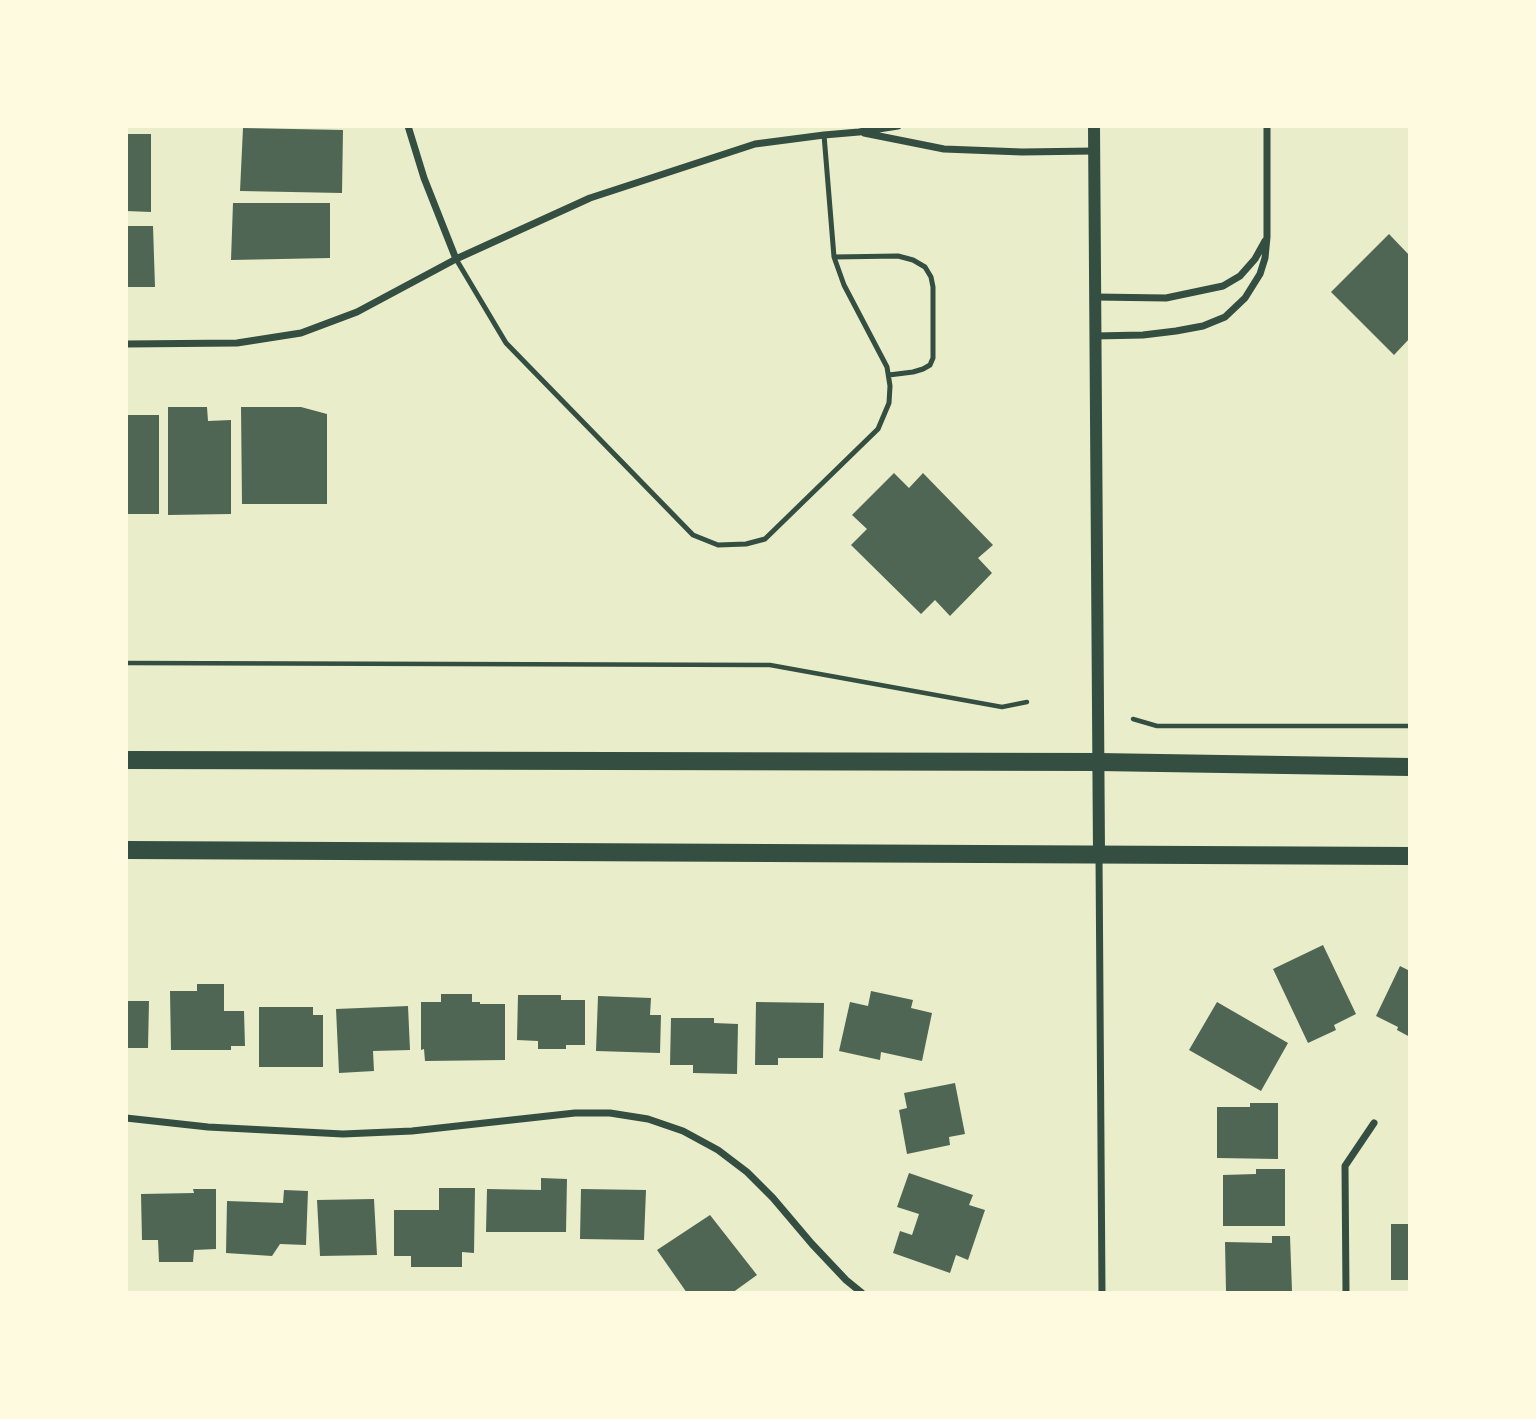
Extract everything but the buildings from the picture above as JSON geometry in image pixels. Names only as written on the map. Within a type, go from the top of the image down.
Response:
[{"type":"main road","points":[[126,760],[1098,762],[1410,767]]},
{"type":"main road","points":[[126,850],[1410,856]]},
{"type":"street","points":[[408,126],[424,178],[456,259]]},
{"type":"street","points":[[859,132],[898,126]]},
{"type":"street","points":[[1094,126],[1102,1293]]},
{"type":"street","points":[[1095,336],[1136,335],[1203,326],[1225,317],[1245,298],[1260,274],[1265,258],[1267,126]]},
{"type":"street","points":[[126,344],[237,343],[301,333],[357,312],[456,259],[590,198],[755,145],[824,130],[859,132],[944,149],[1094,151]]},
{"type":"street","points":[[1095,297],[1166,298],[1223,286],[1240,276],[1255,259],[1266,237]]},
{"type":"street","points":[[126,1118],[208,1127],[343,1134],[412,1131],[575,1113],[610,1113],[648,1119],[683,1131],[718,1150],[747,1172],[846,1280],[862,1293]]},
{"type":"street","points":[[1346,1293],[1345,1166],[1374,1123]]},
{"type":"lane","points":[[456,259],[506,343],[693,536],[718,545],[746,544],[765,539],[878,429],[889,403],[887,367],[844,285],[834,257],[824,130]]},
{"type":"lane","points":[[834,257],[898,256],[925,267],[931,277],[933,358],[930,365],[913,372],[889,375]]},
{"type":"path","points":[[126,663],[770,665],[1002,707],[1027,702]]},
{"type":"path","points":[[1133,719],[1157,726],[1410,726]]}]
